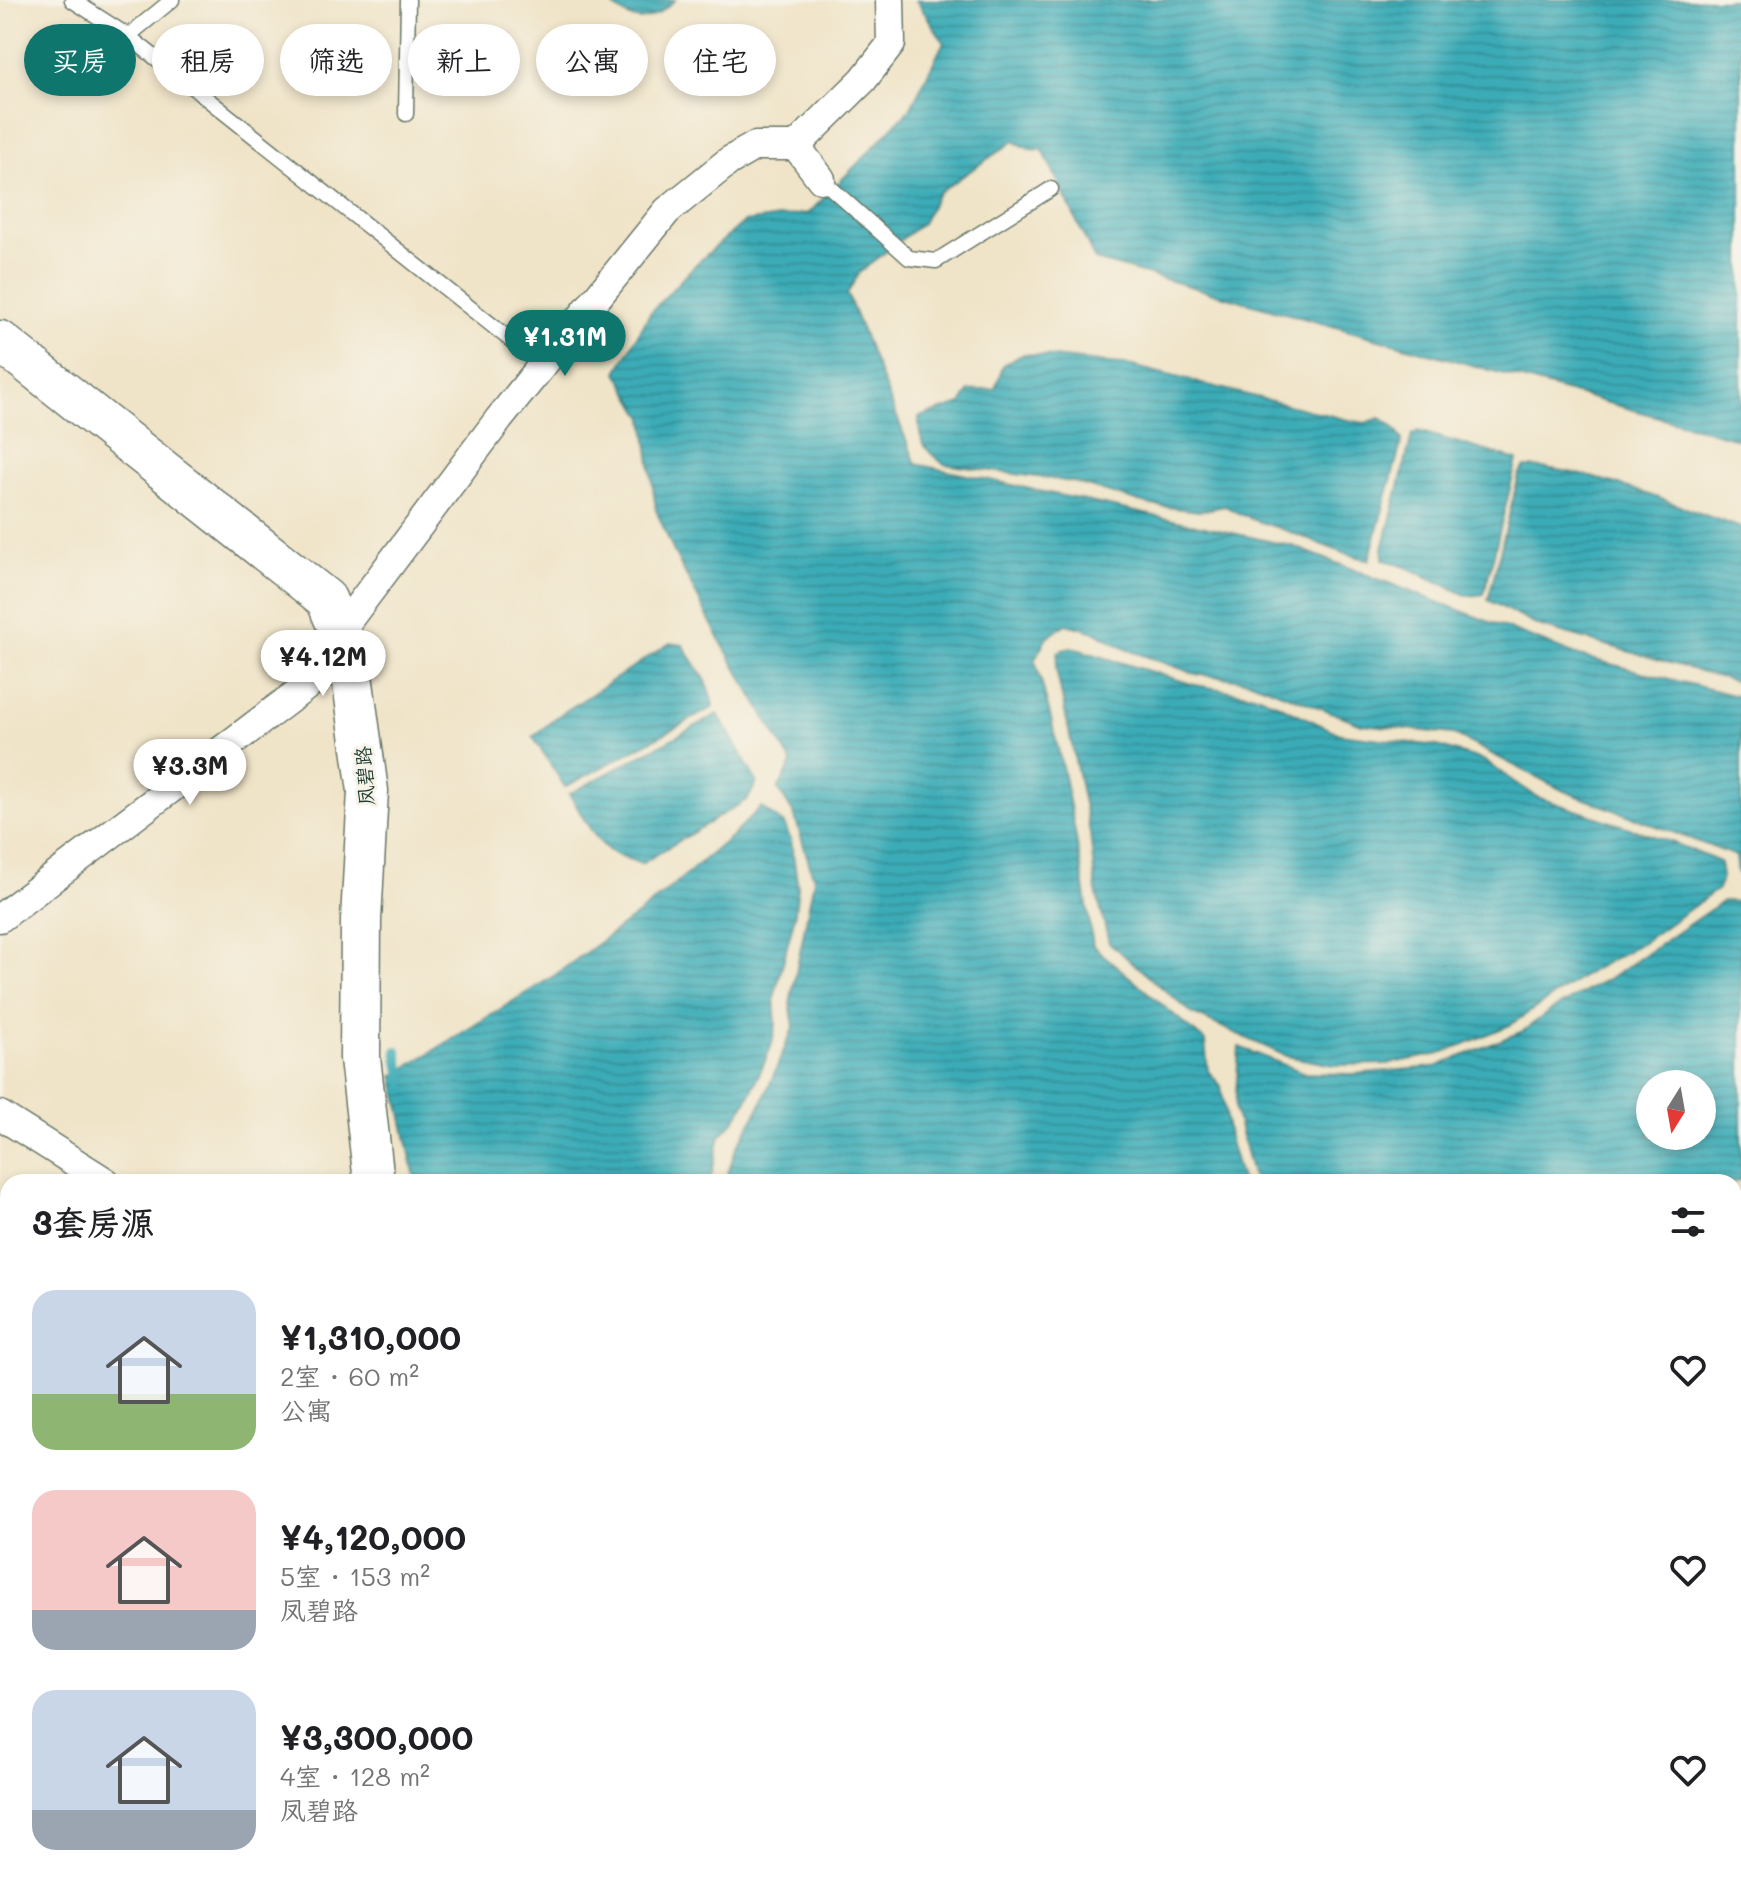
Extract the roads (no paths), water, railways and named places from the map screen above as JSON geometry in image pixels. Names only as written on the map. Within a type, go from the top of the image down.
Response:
[{"type":"main road","name":"凤碧路","points":[[0,341],[326,599],[344,642],[368,791],[361,920],[360,1058],[373,1174]]},
{"type":"street","points":[[0,918],[344,642],[489,431],[667,211],[729,161],[755,146],[796,146],[863,80],[891,44],[890,0]]},
{"type":"street","points":[[796,146],[821,179]]},
{"type":"street","points":[[0,1115],[93,1174]]},
{"type":"lane","points":[[72,0],[109,24]]},
{"type":"lane","points":[[136,29],[172,0]]},
{"type":"lane","points":[[406,114],[408,0]]},
{"type":"lane","points":[[136,42],[542,365]]},
{"type":"lane","points":[[821,179],[909,258],[936,261],[1051,189]]},
{"type":"water","points":[[606,0],[675,0],[655,15],[640,20],[625,14]]},
{"type":"water","points":[[916,0],[1741,0],[1741,440],[1095,260],[1043,150],[1029,149],[1014,141],[938,193],[922,223],[859,273],[847,294],[916,464],[1292,546],[1579,656],[1741,697],[1741,876],[1736,856],[1564,791],[1453,734],[1362,724],[1251,681],[1196,674],[1125,649],[1096,632],[1066,624],[1046,638],[1035,659],[1069,802],[1093,946],[1205,1041],[1208,1071],[1221,1086],[1229,1138],[1240,1174],[728,1174],[736,1149],[762,1103],[794,1026],[790,1004],[814,879],[794,814],[778,789],[792,763],[721,642],[674,552],[656,510],[644,418],[617,372],[650,313],[696,264],[744,222],[809,213],[910,109],[944,42]]},
{"type":"water","points":[[1024,354],[1128,365],[1348,420],[1365,423],[1380,418],[1384,420],[1402,440],[1369,560],[1257,521],[1225,506],[1199,511],[1150,505],[1073,482],[944,464],[937,459],[921,439],[919,417],[961,404],[969,391],[995,389],[1004,364]]},
{"type":"water","points":[[1418,431],[1517,460],[1484,594],[1468,596],[1383,559],[1412,435]]},
{"type":"water","points":[[1525,467],[1605,481],[1741,528],[1741,683],[1538,626],[1488,600],[1519,475]]},
{"type":"water","points":[[670,643],[683,645],[706,681],[714,707],[565,787],[533,737],[558,716]]},
{"type":"water","points":[[1070,647],[1195,685],[1260,696],[1340,734],[1437,746],[1483,760],[1537,797],[1674,843],[1720,862],[1722,876],[1718,889],[1645,941],[1591,971],[1510,1025],[1440,1054],[1387,1064],[1334,1065],[1286,1056],[1193,1014],[1109,943],[1096,891],[1090,833],[1056,668],[1058,652]]},
{"type":"water","points":[[718,714],[757,782],[748,799],[641,864],[611,852],[593,833],[569,794]]},
{"type":"water","points":[[761,807],[784,824],[791,840],[798,887],[794,919],[774,998],[776,1024],[771,1047],[751,1093],[736,1119],[720,1136],[712,1174],[414,1174],[393,1076],[555,975],[645,909],[731,837]]},
{"type":"water","points":[[1723,901],[1741,902],[1741,1174],[1252,1174],[1235,1110],[1239,1047],[1305,1073],[1352,1074],[1436,1067],[1523,1031],[1547,1013],[1618,973]]},
{"type":"waterway","points":[[397,1051],[403,1082]]}]
